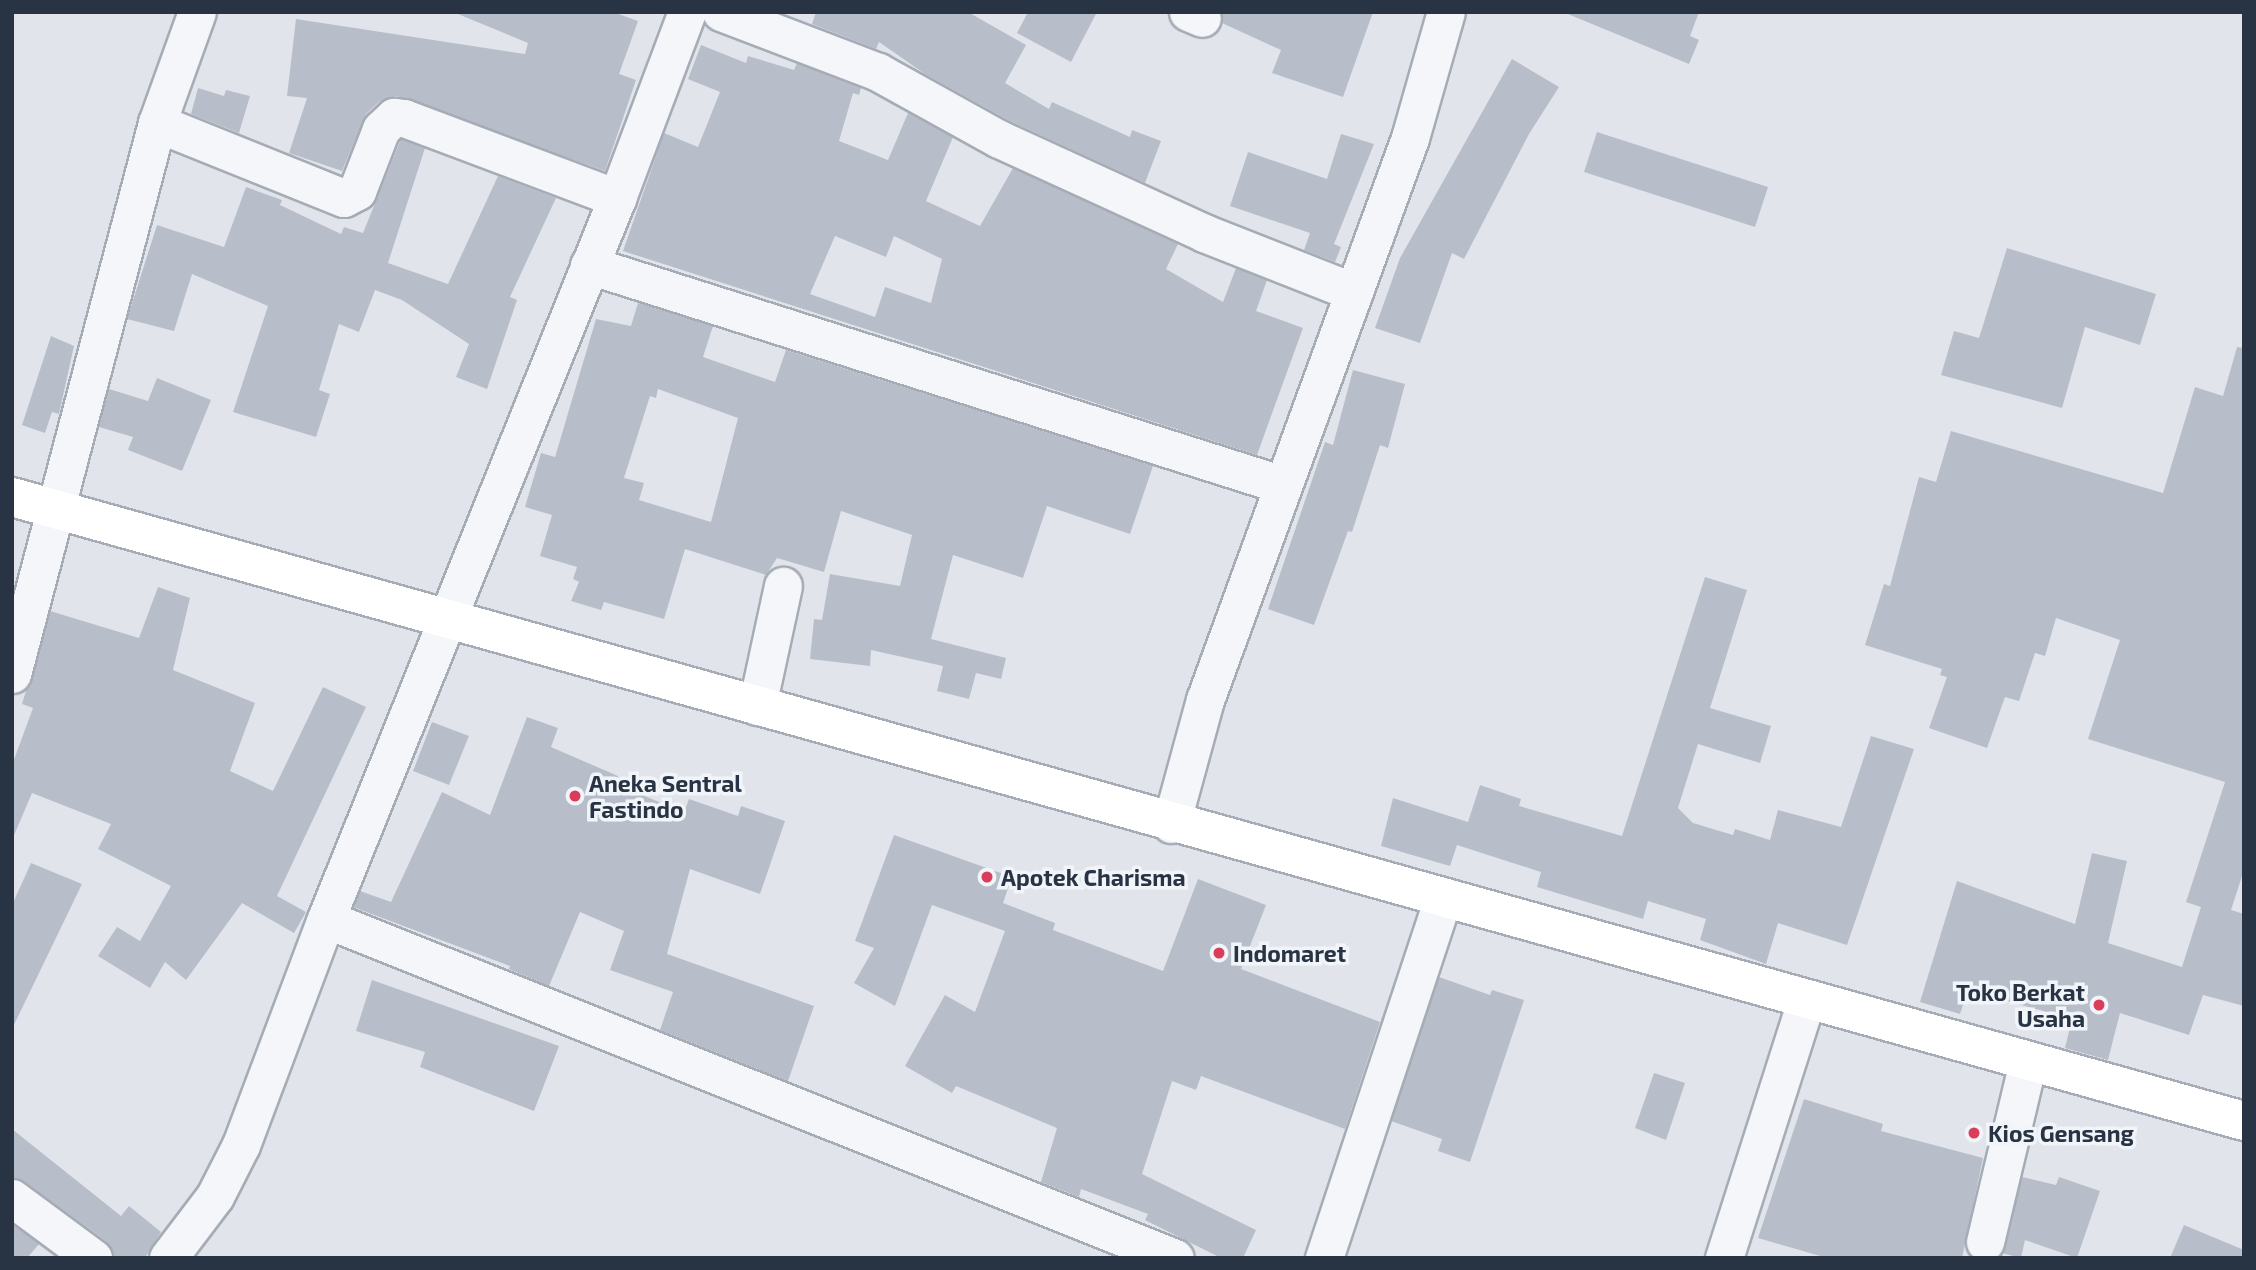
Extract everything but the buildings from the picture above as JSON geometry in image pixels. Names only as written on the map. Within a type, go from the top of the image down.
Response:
[{"type":"highway","points":[[12,497],[1806,1002],[2244,1121]]},
{"type":"street","points":[[12,674],[59,510],[157,123],[197,12]]},
{"type":"street","points":[[168,1258],[215,1196],[241,1145],[326,919],[617,198],[687,12]]},
{"type":"street","points":[[721,12],[878,72],[1011,145],[1204,233],[1354,292]]},
{"type":"street","points":[[1171,824],[1205,700],[1280,484],[1410,138],[1446,12]]},
{"type":"street","points":[[157,123],[344,198],[357,191],[382,129],[394,117],[404,118],[617,198]]},
{"type":"street","points":[[589,265],[1280,484]]},
{"type":"street","points":[[757,706],[783,586]]},
{"type":"street","points":[[1324,1258],[1443,899]]},
{"type":"street","points":[[326,919],[1175,1258]]},
{"type":"street","points":[[1724,1258],[1806,1002]]},
{"type":"street","points":[[1985,1242],[2028,1061]]},
{"type":"street","points":[[12,1198],[93,1258]]},
{"type":"place","name":"Aneka Sentral Fastindo","points":[[575,796]]},
{"type":"place","name":"Apotek Charisma","points":[[987,877]]},
{"type":"place","name":"Indomaret","points":[[1219,953]]},
{"type":"place","name":"Toko Berkat Usaha","points":[[2099,1005]]},
{"type":"place","name":"Kios Gensang","points":[[1974,1133]]}]
